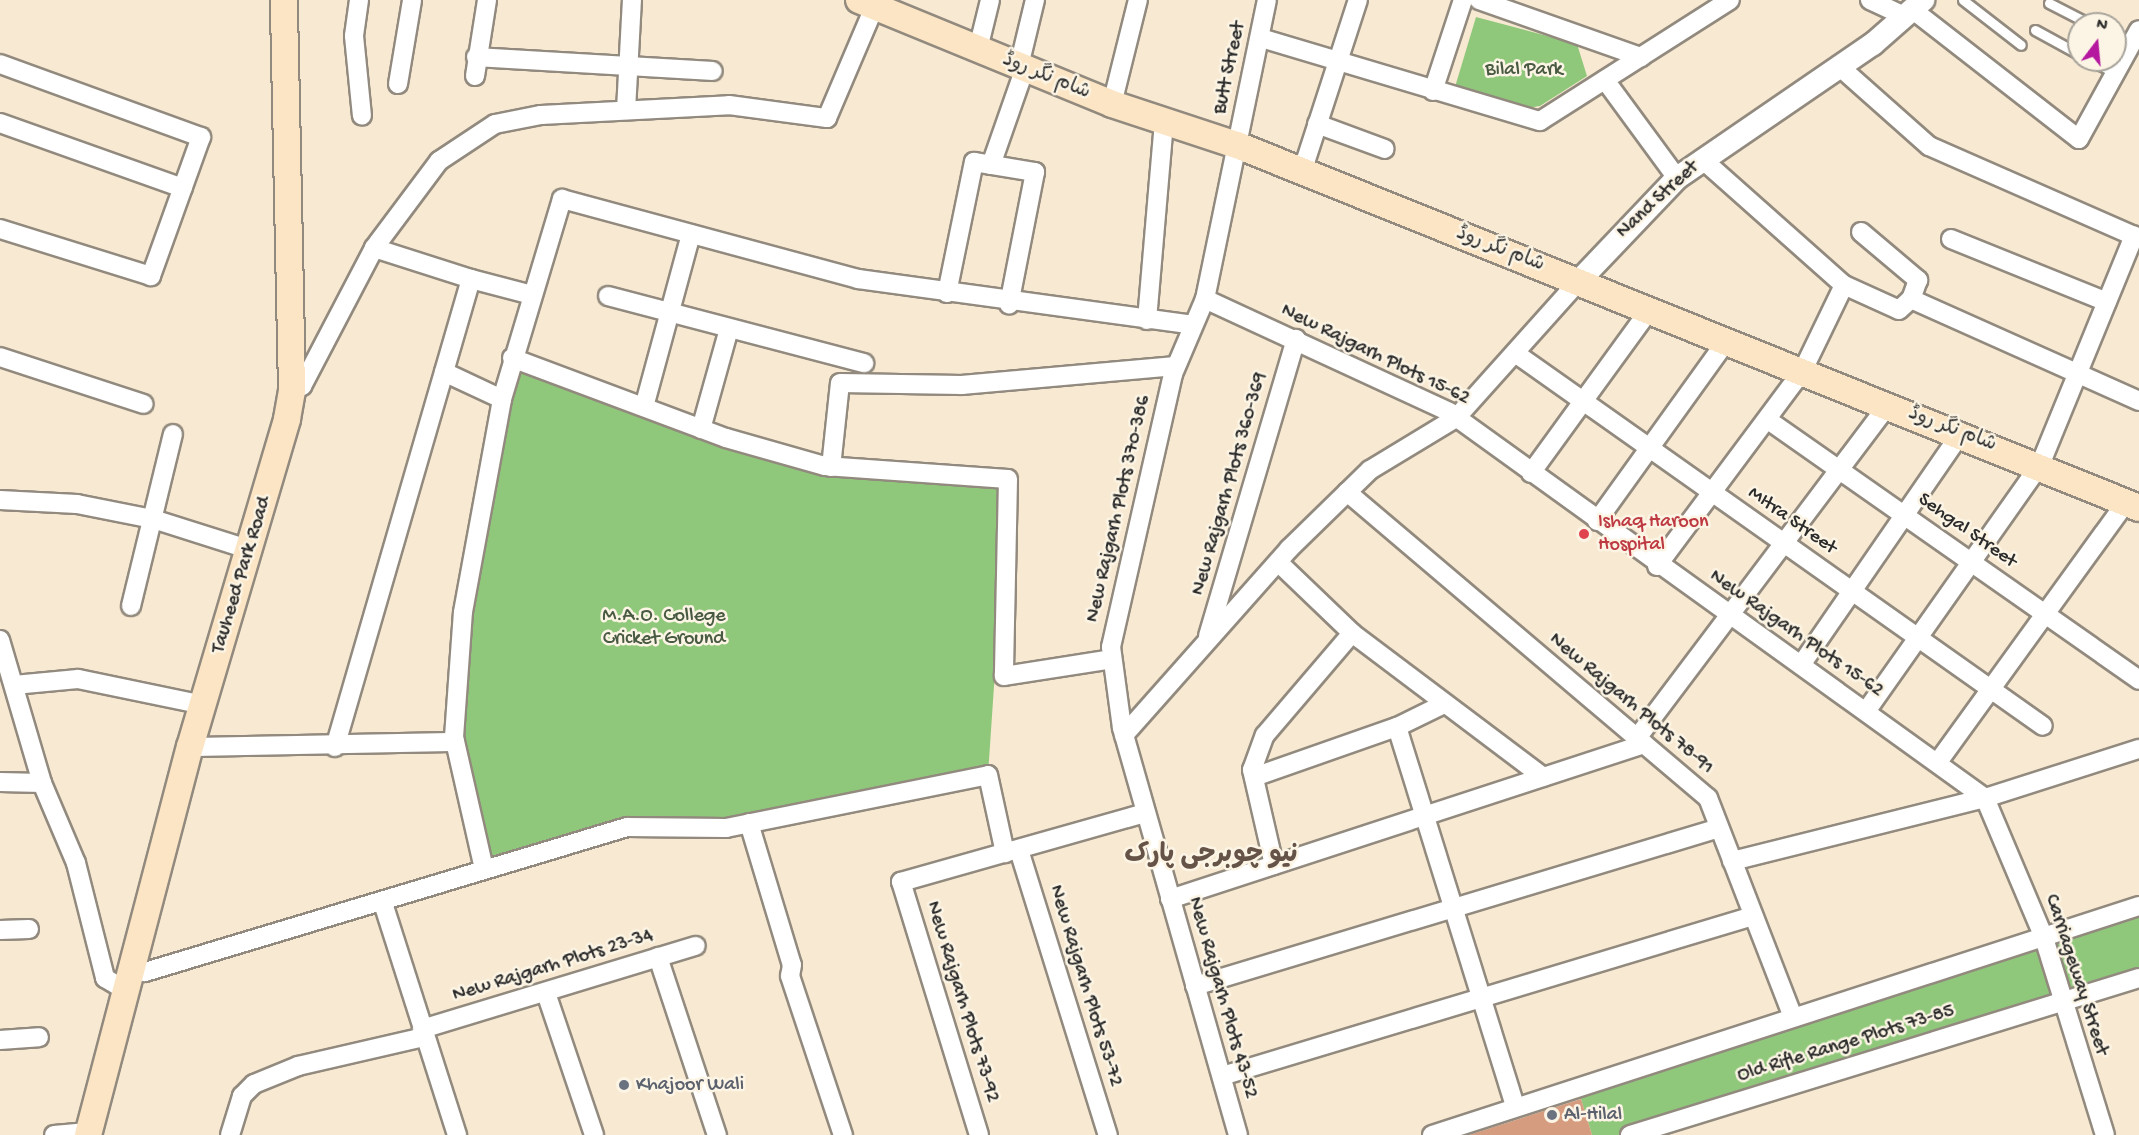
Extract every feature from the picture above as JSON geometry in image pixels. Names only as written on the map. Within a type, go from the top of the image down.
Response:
[{"type":"main road","name":"Tauheed Park Road","points":[[88,1134],[190,747],[251,550],[292,390],[284,0]]},
{"type":"main road","name":"شام نگر روڈ","points":[[867,4],[1112,104],[1237,145],[1961,433],[2133,505]]},
{"type":"street","points":[[358,0],[354,36],[362,116]]},
{"type":"street","points":[[398,84],[412,0]]},
{"type":"street","points":[[475,76],[476,57],[487,0]]},
{"type":"street","points":[[626,110],[632,0]]},
{"type":"street","points":[[978,50],[990,0]]},
{"type":"street","points":[[991,165],[1022,67],[1035,0]]},
{"type":"street","points":[[1112,104],[1138,0]]},
{"type":"street","name":"Butt Street","points":[[1205,299],[1261,38],[1267,0]]},
{"type":"street","points":[[1302,172],[1358,0]]},
{"type":"street","points":[[1433,91],[1463,0]]},
{"type":"street","points":[[1479,0],[1641,57]]},
{"type":"street","points":[[1261,38],[1540,121],[1730,0]]},
{"type":"street","points":[[1870,0],[1914,8],[2079,139],[2115,73],[2128,37]]},
{"type":"street","points":[[292,390],[302,386],[374,248],[439,161],[495,124],[541,115],[729,105],[827,118],[867,4]]},
{"type":"street","name":"Nand Street","points":[[1124,735],[1278,562],[1347,492],[1370,470],[1456,418],[1579,281],[1677,178],[1840,67],[1914,8]]},
{"type":"street","points":[[476,57],[713,71]]},
{"type":"street","points":[[0,64],[201,137],[151,276],[0,229]]},
{"type":"street","points":[[1840,67],[1929,146],[2137,237],[2107,302],[2040,465],[1867,710]]},
{"type":"street","points":[[1605,80],[1677,178]]},
{"type":"street","points":[[1147,320],[1164,122]]},
{"type":"street","points":[[0,123],[183,188]]},
{"type":"street","points":[[1317,124],[1385,149]]},
{"type":"street","points":[[1702,159],[1844,285],[1899,310],[1911,299],[1918,280],[1861,232]]},
{"type":"street","points":[[947,294],[974,162],[1035,172],[1009,304]]},
{"type":"street","points":[[484,869],[455,742],[463,612],[502,399],[512,358],[562,199],[858,279],[1009,304],[1192,325]]},
{"type":"street","points":[[644,407],[691,234]]},
{"type":"street","points":[[1951,239],[2107,302]]},
{"type":"street","points":[[374,248],[471,279],[532,295]]},
{"type":"street","points":[[334,747],[471,279]]},
{"type":"street","points":[[1657,566],[1768,420],[1803,370],[1844,285]]},
{"type":"street","points":[[608,296],[669,314],[864,363]]},
{"type":"street","name":"New Rajgarh Plots 370-386","points":[[1124,735],[1112,659],[1130,550],[1175,366],[1205,299]]},
{"type":"street","name":"New Rajgarh Plots 15-62","points":[[1205,299],[1296,339],[1456,418],[1657,566],[1867,710],[1985,798]]},
{"type":"street","points":[[1911,299],[2139,401]]},
{"type":"street","points":[[1531,472],[1650,309]]},
{"type":"street","points":[[701,429],[729,329]]},
{"type":"street","name":"New Rajgarh Plots 360-369","points":[[1207,641],[1296,339]]},
{"type":"street","points":[[1597,521],[1728,340]]},
{"type":"street","name":"MItra Street","points":[[1515,353],[2043,726]]},
{"type":"street","points":[[0,357],[144,404]]},
{"type":"street","points":[[512,358],[701,429],[831,467],[1008,479],[1004,676],[1112,659]]},
{"type":"street","points":[[831,467],[840,382],[962,385],[1175,366]]},
{"type":"street","points":[[444,372],[502,399]]},
{"type":"street","points":[[1170,899],[1426,817],[1640,741],[1730,616],[1888,405]]},
{"type":"street","name":"Sehgal Street","points":[[1768,420],[2139,680]]},
{"type":"street","points":[[1801,665],[1961,433]]},
{"type":"street","points":[[131,606],[173,434]]},
{"type":"street","name":"New Rajgarh Plots 78-91","points":[[1347,492],[1708,798],[1792,1017]]},
{"type":"street","points":[[0,500],[77,504],[153,519],[251,550]]},
{"type":"street","points":[[1938,762],[2045,614],[2133,505]]},
{"type":"street","points":[[1278,562],[1352,633],[1544,777]]},
{"type":"street","points":[[1274,865],[1254,777],[1265,735],[1352,633]]},
{"type":"street","points":[[0,640],[42,783],[76,862],[105,978],[128,980],[145,972],[383,903],[484,869],[627,827],[749,824],[792,965],[790,976],[843,1135]]},
{"type":"street","points":[[14,685],[78,679],[203,705]]},
{"type":"street","points":[[1254,777],[1397,727],[1444,704]]},
{"type":"street","points":[[1397,727],[1515,1106]]},
{"type":"street","name":"New Rajgarh Plots 43-52","points":[[1124,735],[1238,1135]]},
{"type":"street","points":[[190,747],[334,747],[455,742]]},
{"type":"street","points":[[1732,861],[1985,798],[2139,749]]},
{"type":"street","name":"New Rajgarh Plots 53-72","points":[[749,824],[988,775],[1108,1135]]},
{"type":"street","points":[[0,782],[42,783]]},
{"type":"street","name":"Carriageway Street","points":[[1985,798],[2044,938],[2105,1135]]},
{"type":"street","points":[[1012,851],[1145,813]]},
{"type":"street","points":[[1195,986],[1455,911],[1719,828]]},
{"type":"street","name":"New Rajgarh Plots 73-92","points":[[979,1135],[901,882],[1012,851]]},
{"type":"street","points":[[383,903],[456,1135]]},
{"type":"street","points":[[1432,1135],[1515,1106],[2139,906]]},
{"type":"street","points":[[1221,1076],[1753,915]]},
{"type":"street","points":[[0,930],[29,928]]},
{"type":"street","name":"New Rajgarh Plots 23-34","points":[[230,1135],[242,1095],[254,1084],[298,1066],[423,1033],[696,946]]},
{"type":"street","points":[[658,957],[717,1135]]},
{"type":"street","name":"Old Rifle Range Plots 73-85","points":[[1640,1134],[2139,978]]},
{"type":"street","points":[[546,993],[594,1135]]},
{"type":"street","points":[[0,1040],[39,1038]]},
{"type":"street","points":[[54,1135],[88,1134]]},
{"type":"lane","points":[[1962,0],[2021,45]]},
{"type":"lane","points":[[2049,3],[2067,12]]},
{"type":"lane","points":[[2035,30],[2067,47]]},
{"type":"green space","name":"Bilal Park","points":[[1476,17],[1577,44],[1587,76],[1540,106],[1521,109],[1455,87]]},
{"type":"green space","name":"M.A.O. College Cricket Ground","points":[[512,358],[831,467],[1008,479],[988,775],[726,828],[627,827],[484,869],[455,742],[463,612]]},
{"type":"green space","points":[[2139,905],[2139,977],[1618,1135],[1592,1135],[1577,1086]]},
{"type":"building","name":"Al-Hilal","points":[[1581,1099],[1592,1135],[1469,1135]]},
{"type":"place","name":"Ishaq Haroon Hospital","points":[[1584,534]]},
{"type":"place","name":"Khajoor Wali","points":[[624,1085]]},
{"type":"place","name":"Al-Hilal","points":[[1552,1115]]},
{"type":"district","name":"نیو چوبرجی پارک","points":[[1211,857]]}]
